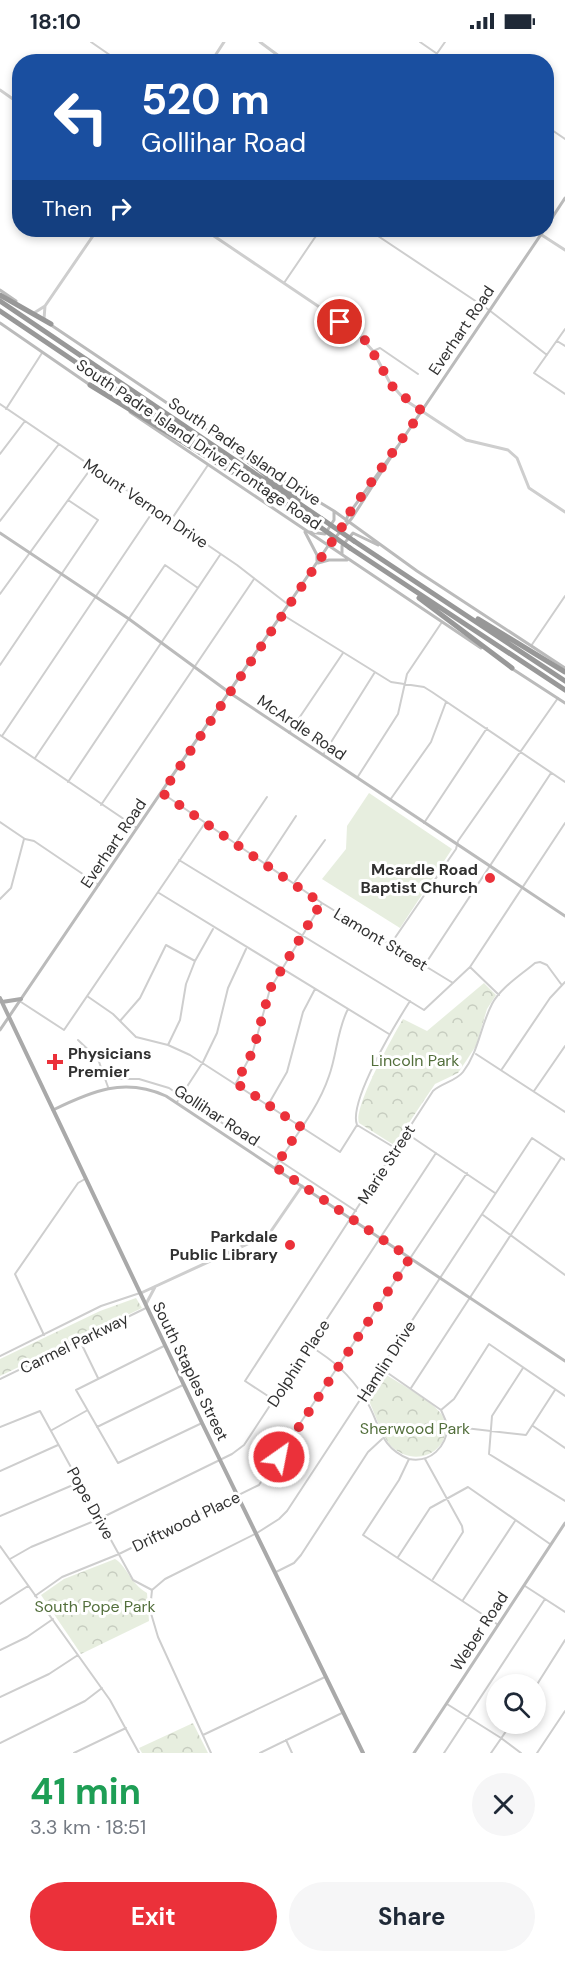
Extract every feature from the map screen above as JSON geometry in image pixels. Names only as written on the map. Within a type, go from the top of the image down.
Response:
[{"type":"highway","points":[[0,296],[51,324]]},
{"type":"highway","name":"South Padre Island Drive","points":[[0,301],[565,681]]},
{"type":"highway","name":"South Padre Island Drive","points":[[0,311],[374,565],[565,690]]},
{"type":"highway","points":[[90,385],[293,509]]},
{"type":"highway","points":[[224,442],[321,519]]},
{"type":"highway","points":[[374,565],[384,575],[512,668]]},
{"type":"highway","points":[[468,616],[565,670]]},
{"type":"main road","name":"Everhart Road","points":[[554,215],[564,201]]},
{"type":"main road","name":"Everhart Road","points":[[0,1030],[539,237]]},
{"type":"main road","name":"South Padre Island Drive Frontage Road","points":[[0,290],[224,442],[334,511],[392,554],[565,670]]},
{"type":"main road","name":"South Padre Island Drive Frontage Road","points":[[0,323],[327,546],[565,703]]},
{"type":"main road","points":[[304,530],[325,534],[335,518],[334,511]]},
{"type":"main road","points":[[304,530],[317,555],[316,564],[329,560],[349,560]]},
{"type":"main road","name":"McArdle Road","points":[[0,533],[129,619],[289,733],[565,916]]},
{"type":"main road","points":[[342,556],[342,546],[353,533],[392,554]]},
{"type":"main road","points":[[1,1000],[20,1000]]},
{"type":"main road","name":"South Staples Street","points":[[1,1000],[202,1423],[363,1753]]},
{"type":"main road","name":"Gollihar Road","points":[[52,1110],[108,1087],[140,1087],[157,1092],[177,1102],[565,1361]]},
{"type":"main road","name":"Weber Road","points":[[414,1753],[565,1523]]},
{"type":"street","points":[[91,42],[108,54]]},
{"type":"street","points":[[260,42],[276,54]]},
{"type":"street","points":[[420,42],[436,53],[445,42]]},
{"type":"street","points":[[33,314],[45,306],[93,237]]},
{"type":"street","points":[[215,237],[355,331],[373,351],[394,389],[422,411],[470,442],[508,450],[517,458],[529,488],[565,512]]},
{"type":"street","points":[[284,284],[315,237]]},
{"type":"street","points":[[380,237],[489,310],[547,355]]},
{"type":"street","points":[[546,237],[565,250]]},
{"type":"street","points":[[44,320],[45,306]]},
{"type":"street","points":[[565,328],[534,373],[565,394]]},
{"type":"street","points":[[557,340],[565,346]]},
{"type":"street","points":[[373,351],[380,348],[418,374]]},
{"type":"street","points":[[6,409],[43,352]]},
{"type":"street","name":"Mount Vernon Drive","points":[[0,404],[221,554],[290,606]]},
{"type":"street","points":[[0,454],[25,421]]},
{"type":"street","points":[[0,521],[59,444]]},
{"type":"street","points":[[171,520],[208,464]]},
{"type":"street","points":[[0,594],[92,467]]},
{"type":"street","points":[[0,665],[98,520],[68,500]]},
{"type":"street","points":[[137,828],[1,736],[155,509]]},
{"type":"street","points":[[68,782],[221,554]]},
{"type":"street","points":[[35,758],[165,565],[199,588]]},
{"type":"street","points":[[101,805],[254,579]]},
{"type":"street","points":[[531,646],[565,596]]},
{"type":"street","points":[[283,615],[391,682],[405,686],[424,687],[565,782]]},
{"type":"street","points":[[357,778],[398,714],[407,674],[442,622]]},
{"type":"street","points":[[289,733],[344,652]]},
{"type":"street","points":[[323,755],[375,672]]},
{"type":"street","points":[[390,945],[558,698]]},
{"type":"street","points":[[390,800],[430,742],[446,702]]},
{"type":"street","points":[[424,823],[487,728]]},
{"type":"street","points":[[424,966],[551,773]]},
{"type":"street","name":"Lamont Street","points":[[162,793],[321,903],[453,983]]},
{"type":"street","points":[[236,843],[267,797]]},
{"type":"street","points":[[265,863],[296,816]]},
{"type":"street","points":[[0,822],[34,841],[99,885]]},
{"type":"street","points":[[20,1000],[64,1030],[205,823]]},
{"type":"street","points":[[179,860],[424,1010],[470,967],[565,823]]},
{"type":"street","points":[[0,899],[11,888],[25,838]]},
{"type":"street","points":[[294,883],[324,840]]},
{"type":"street","points":[[158,892],[246,949],[389,1034]]},
{"type":"street","points":[[236,1083],[253,1051],[266,1000],[321,903]]},
{"type":"street","points":[[168,1045],[180,1020],[186,984],[195,961],[214,928]]},
{"type":"street","points":[[120,1020],[140,998],[166,945],[195,961]]},
{"type":"street","points":[[177,1102],[203,1062],[217,1033],[228,988],[246,949]]},
{"type":"street","name":"Marie Street","points":[[274,1401],[245,1381],[432,1091],[441,1083],[461,1075],[476,1054],[492,1004],[499,994],[535,963],[540,962],[547,965],[563,983]]},
{"type":"street","points":[[470,967],[499,994]]},
{"type":"street","points":[[501,1069],[563,983]]},
{"type":"street","points":[[268,1105],[288,1072],[303,1012],[315,989]]},
{"type":"street","points":[[87,996],[120,1020],[136,1037],[168,1045],[203,1062],[340,1152],[357,1125],[355,1113],[376,1060],[410,1001]]},
{"type":"street","points":[[275,1167],[319,1099],[329,1075],[342,1022],[348,1009]]},
{"type":"street","points":[[78,1040],[96,1057],[108,1087]]},
{"type":"street","points":[[534,1091],[565,1046]]},
{"type":"street","points":[[476,1054],[565,1112]]},
{"type":"street","points":[[106,1079],[146,1080],[181,1095],[356,1211]]},
{"type":"street","points":[[357,1125],[394,1148]]},
{"type":"street","points":[[232,1139],[236,1132]]},
{"type":"street","points":[[406,1133],[495,1193]]},
{"type":"street","name":"Hamlin Drive","points":[[152,1590],[165,1579],[257,1533],[287,1511],[532,1138],[561,1158]]},
{"type":"street","name":"Dolphin Place","points":[[10,1559],[58,1534],[99,1519],[244,1446],[436,1153]]},
{"type":"street","points":[[411,1388],[561,1158],[565,1160]]},
{"type":"street","name":"Driftwood Place","points":[[35,1596],[62,1577],[119,1554],[259,1485],[467,1173]]},
{"type":"street","points":[[296,1181],[300,1174]]},
{"type":"street","points":[[44,1335],[15,1274],[78,1183],[86,1179]]},
{"type":"street","name":"Carmel Parkway","points":[[0,1356],[101,1306],[141,1293],[269,1234],[302,1186]]},
{"type":"street","points":[[329,1204],[334,1197]]},
{"type":"street","points":[[482,1214],[511,1233],[524,1247],[565,1275]]},
{"type":"street","points":[[146,1306],[156,1286]]},
{"type":"street","name":"Carmel Parkway","points":[[0,1379],[146,1306]]},
{"type":"street","points":[[80,1341],[98,1378]]},
{"type":"street","points":[[441,1410],[454,1398],[489,1344],[565,1396]]},
{"type":"street","points":[[166,1346],[76,1390],[118,1463],[202,1423]]},
{"type":"street","points":[[310,1346],[340,1365],[374,1413],[382,1439],[390,1449],[409,1459],[425,1459],[441,1446],[448,1426],[441,1410],[381,1369]]},
{"type":"street","points":[[523,1368],[495,1407],[492,1416],[489,1454],[565,1501]]},
{"type":"street","points":[[97,1427],[184,1384]]},
{"type":"street","points":[[448,1426],[526,1435],[556,1390]]},
{"type":"street","points":[[52,1430],[87,1410]]},
{"type":"street","name":"Pope Drive","points":[[0,1427],[40,1411],[133,1580],[152,1590]]},
{"type":"street","points":[[533,1426],[565,1448]]},
{"type":"street","points":[[276,1572],[294,1563],[301,1555],[368,1452],[382,1439]]},
{"type":"street","points":[[0,1470],[58,1445]]},
{"type":"street","points":[[409,1459],[399,1480],[363,1534],[497,1624]]},
{"type":"street","points":[[425,1459],[447,1497],[463,1532],[432,1580]]},
{"type":"street","points":[[0,1516],[80,1482]]},
{"type":"street","points":[[398,1557],[430,1508],[468,1487],[550,1544]]},
{"type":"street","points":[[463,1600],[515,1521]]},
{"type":"street","points":[[0,1546],[102,1688],[138,1753]]},
{"type":"street","points":[[0,1557],[6,1554]]},
{"type":"street","points":[[0,1604],[28,1586]]},
{"type":"street","points":[[525,1586],[565,1612]]},
{"type":"street","points":[[152,1590],[152,1620],[212,1753]]},
{"type":"street","points":[[444,1753],[545,1599]]},
{"type":"street","points":[[0,1650],[27,1637],[53,1619]]},
{"type":"street","points":[[544,1674],[565,1640]]},
{"type":"street","points":[[0,1697],[49,1674],[78,1655]]},
{"type":"street","points":[[203,1735],[326,1677]]},
{"type":"street","points":[[0,1743],[85,1701],[102,1688]]},
{"type":"street","points":[[447,1704],[521,1753]]},
{"type":"street","points":[[537,1753],[565,1711]]},
{"type":"street","points":[[260,1753],[344,1712]]},
{"type":"street","points":[[74,1753],[126,1728]]},
{"type":"street","points":[[491,1753],[504,1734]]},
{"type":"street","points":[[286,1740],[292,1753]]},
{"type":"green space","points":[[369,793],[452,849],[400,928],[322,879],[346,849],[347,826]]},
{"type":"green space","name":"Lincoln Park","points":[[484,983],[496,995],[487,1009],[476,1046],[458,1073],[435,1084],[394,1145],[359,1123],[362,1103],[368,1088],[403,1019],[427,1031]]},
{"type":"green space","points":[[136,1298],[142,1308],[0,1376],[0,1359],[100,1311]]},
{"type":"green space","name":"Sherwood Park","points":[[385,1374],[424,1399],[442,1415],[446,1426],[445,1436],[441,1445],[433,1452],[413,1457],[402,1454],[388,1443],[367,1396],[379,1375]]},
{"type":"green space","name":"South Pope Park","points":[[115,1559],[136,1584],[147,1593],[149,1621],[81,1654],[41,1595],[64,1579]]},
{"type":"green space","points":[[193,1723],[208,1753],[142,1753],[139,1748]]},
{"type":"place","name":"Mcardle Road Baptist Church","points":[[490,878]]},
{"type":"place","name":"Physicians Premier","points":[[55,1062]]},
{"type":"place","name":"Parkdale Public Library","points":[[290,1245]]},
{"type":"route","points":[[279,1457],[410,1258],[275,1167],[301,1127],[236,1083],[253,1051],[270,989],[321,903],[162,793],[290,606],[348,515],[422,411],[405,400],[394,389],[366,341],[340,322]]}]
